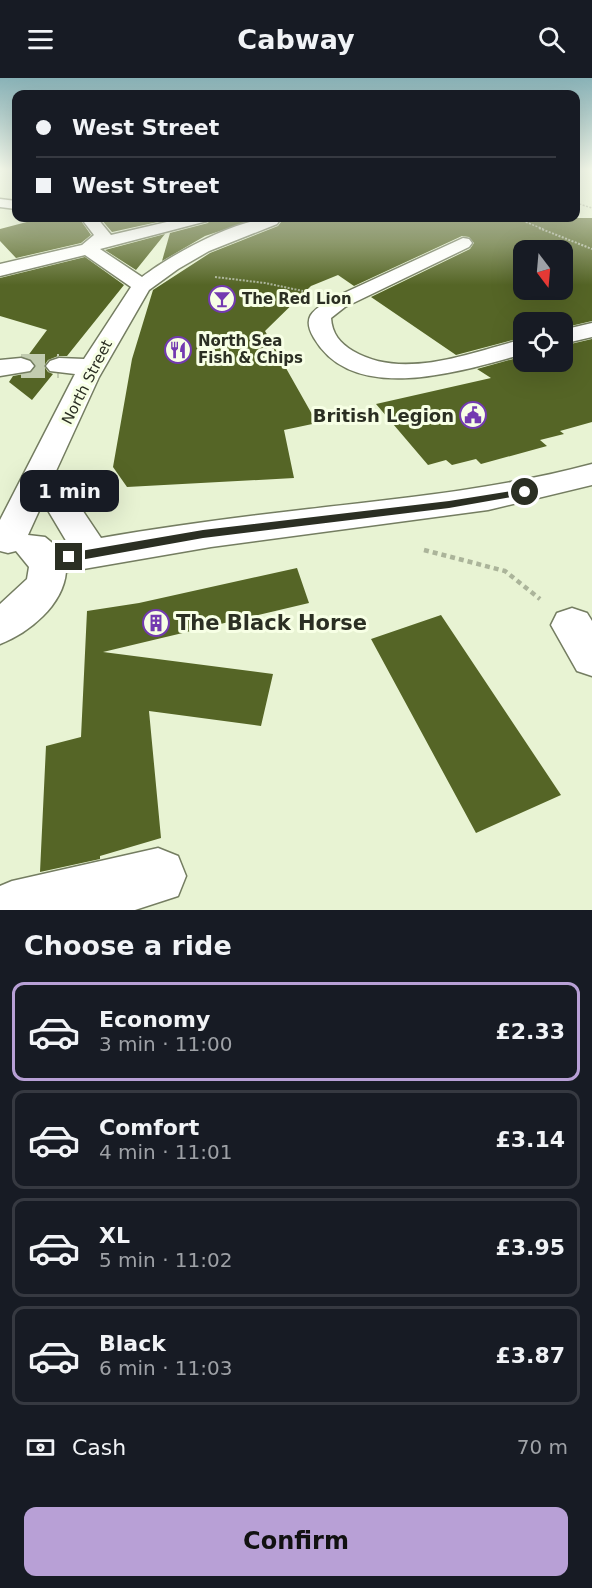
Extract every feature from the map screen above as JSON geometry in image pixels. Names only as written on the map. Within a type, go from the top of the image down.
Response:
[{"type":"street","points":[[91,222],[102,235],[97,252]]},
{"type":"street","points":[[0,270],[97,252],[189,222]]},
{"type":"street","name":"North Street","points":[[4,540],[92,367],[128,305],[142,286],[163,269],[195,251],[268,222]]},
{"type":"street","points":[[463,243],[338,303],[320,316],[319,327],[333,347],[343,356],[366,367],[397,372],[439,367],[513,349]]},
{"type":"street","points":[[97,252],[142,286]]},
{"type":"street","points":[[573,334],[592,330]]},
{"type":"street","points":[[59,366],[92,367]]},
{"type":"street","points":[[41,471],[92,553]]},
{"type":"street","points":[[46,562],[203,534],[449,505],[544,489],[592,474]]},
{"type":"street","points":[[0,626],[14,619],[30,605],[42,590],[47,576],[46,562],[39,550],[25,543],[4,540]]},
{"type":"street","points":[[12,910],[158,876]]},
{"type":"path","points":[[526,222],[592,249]]},
{"type":"path","points":[[215,277],[298,290],[338,303]]},
{"type":"path","points":[[424,550],[505,571],[582,641]]},
{"type":"building","points":[[580,218],[592,218],[592,321],[573,325],[573,312],[513,312],[513,340],[456,355],[371,297],[470,249],[474,243],[469,237],[462,236],[354,286],[338,275],[311,286],[265,331],[317,423],[284,430],[294,478],[127,487],[113,467],[132,359],[153,290],[210,253],[278,226],[281,222],[580,222]]},
{"type":"building","points":[[27,222],[82,222],[91,235],[81,243],[16,258],[0,241],[0,229]]},
{"type":"building","points":[[103,222],[158,222],[112,232]]},
{"type":"building","points":[[247,222],[205,236],[162,261],[170,233],[208,223]]},
{"type":"building","points":[[165,234],[136,270],[105,250]]},
{"type":"building","points":[[85,257],[124,285],[67,356],[58,356],[48,360],[44,366],[48,372],[53,374],[32,400],[9,382],[13,376],[30,373],[36,367],[27,357],[47,330],[0,316],[0,278]]},
{"type":"building","name":"British Legion","points":[[592,339],[592,422],[560,431],[564,434],[540,440],[547,446],[481,464],[476,459],[452,465],[446,460],[428,465],[376,404],[491,378],[477,369],[513,359],[513,372],[573,372],[573,343]]},
{"type":"building","points":[[297,568],[309,603],[103,652],[273,674],[261,726],[149,711],[161,838],[100,856],[100,859],[40,872],[46,746],[81,737],[87,611],[139,603]]},
{"type":"building","points":[[441,615],[561,795],[476,833],[371,639]]},
{"type":"tunnel","points":[[21,366],[59,366]]},
{"type":"place","name":"The Red Lion","points":[[222,299]]},
{"type":"place","name":"North Sea Fish & Chips","points":[[178,350]]},
{"type":"place","name":"British Legion","points":[[473,415]]},
{"type":"place","name":"The Black Horse","points":[[156,623]]},
{"type":"route","points":[[69,557],[203,534],[449,505],[525,492]]}]
